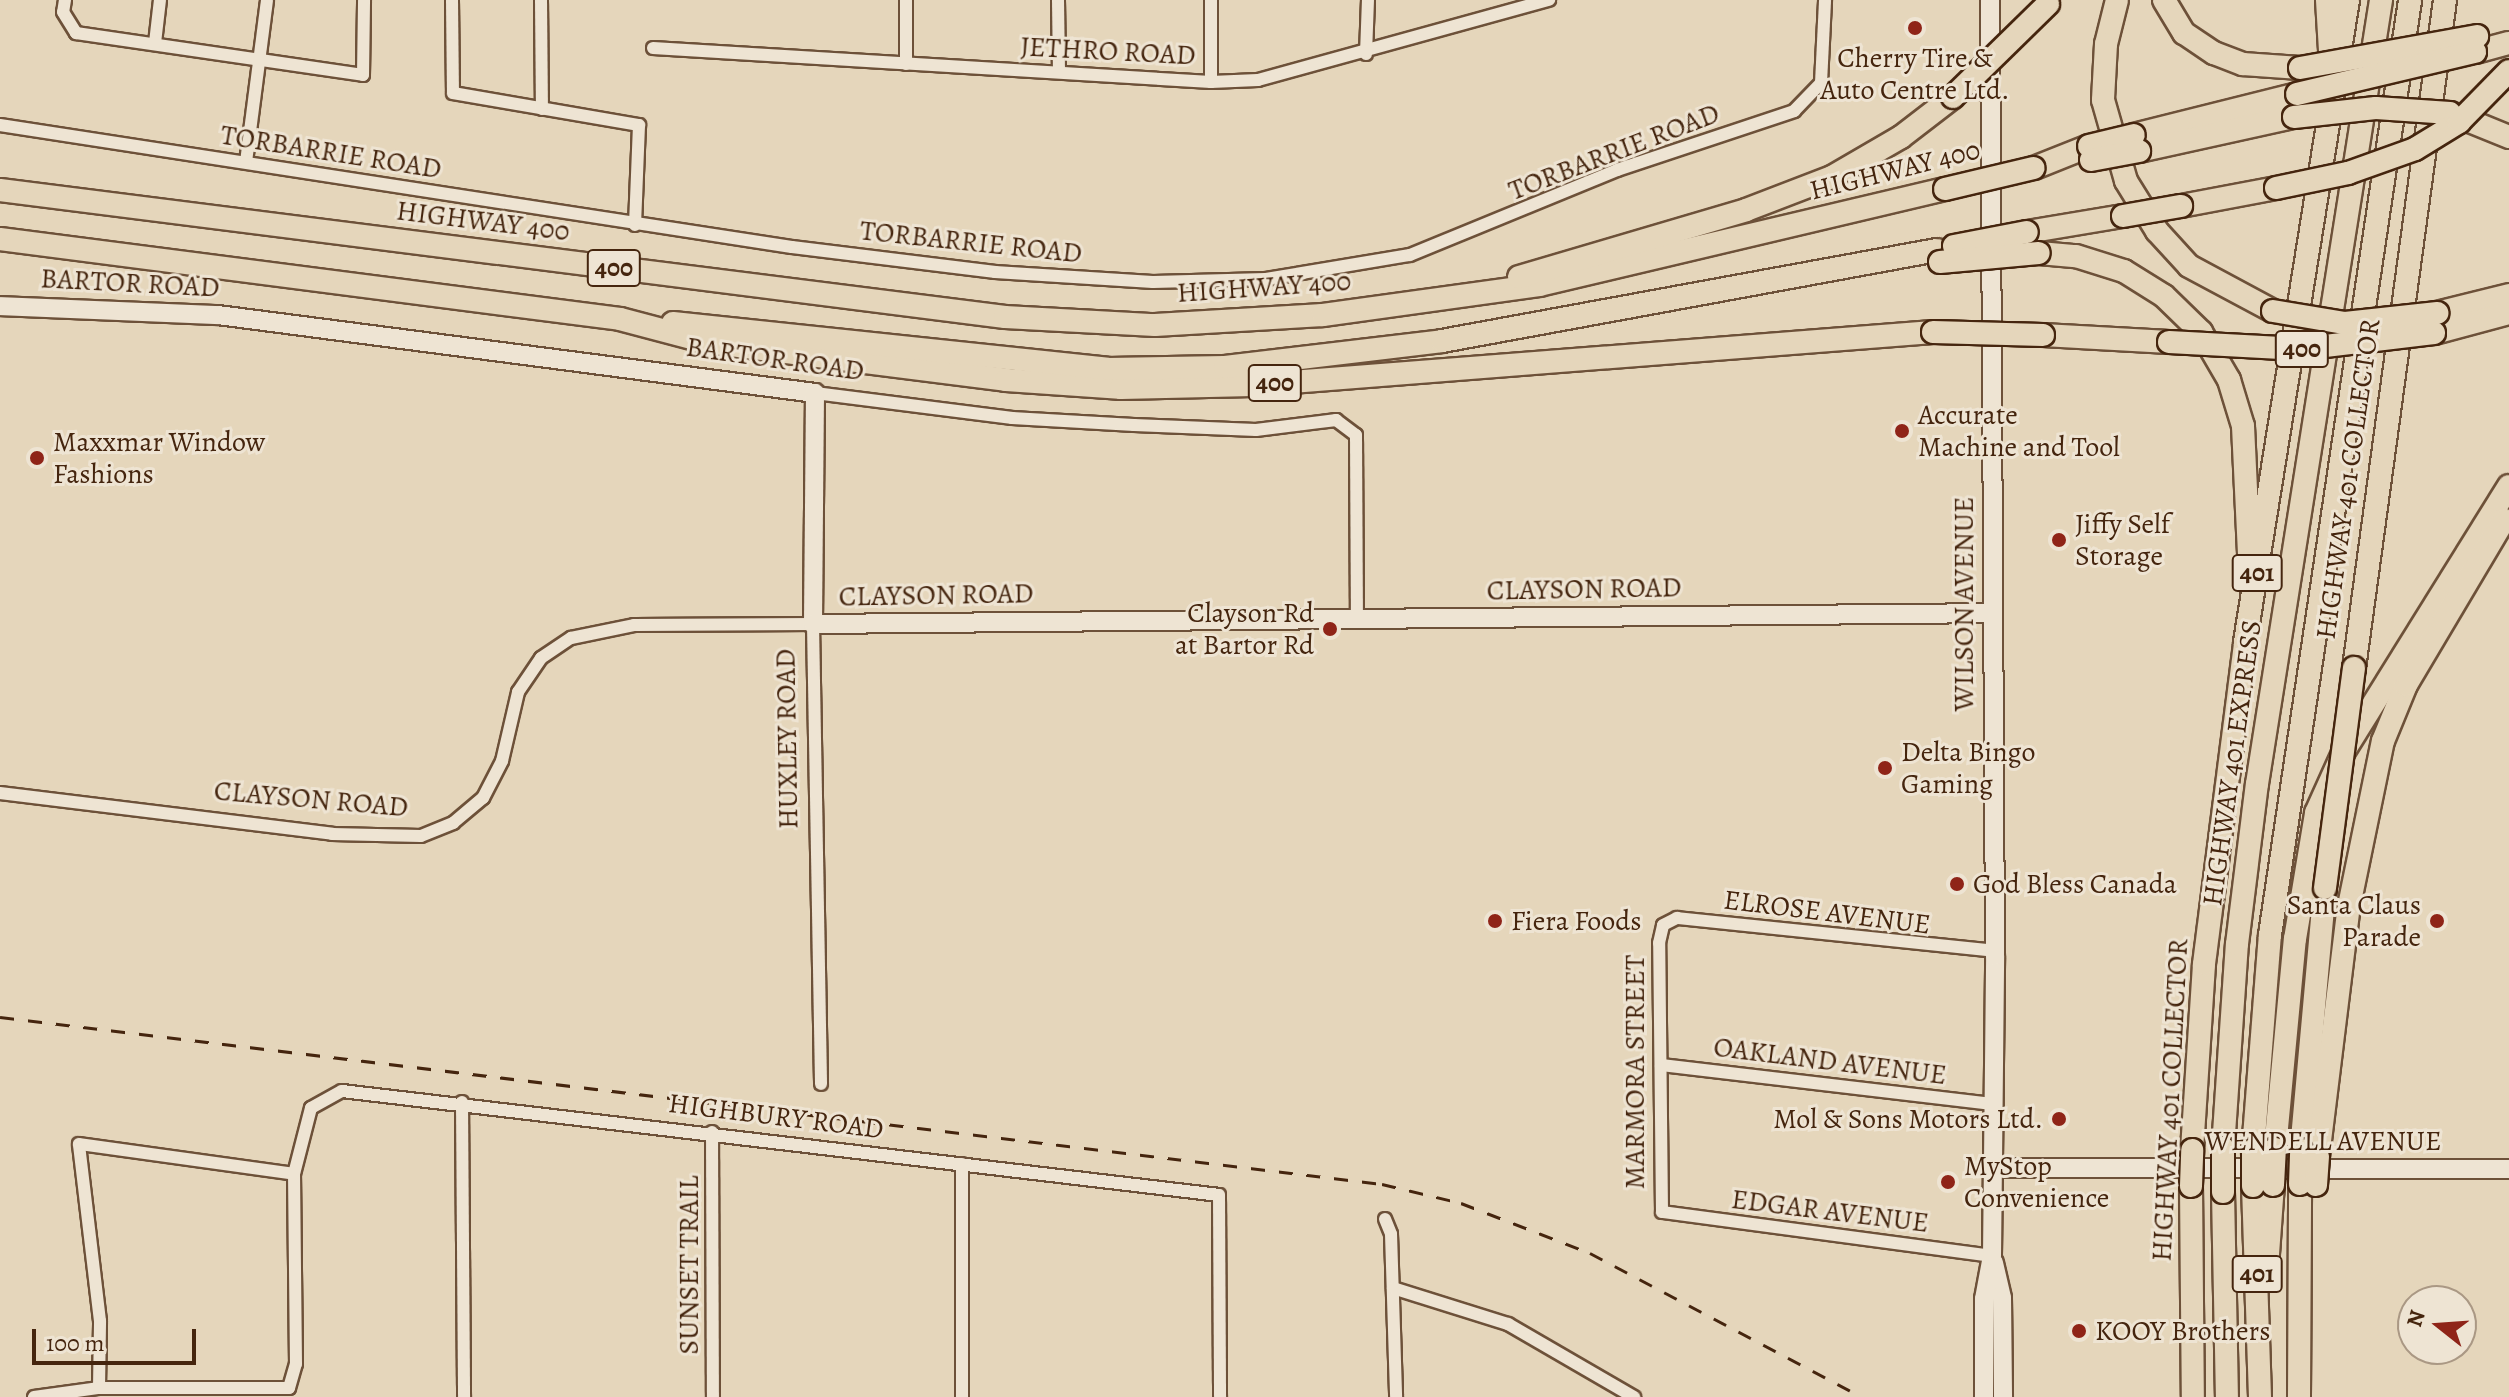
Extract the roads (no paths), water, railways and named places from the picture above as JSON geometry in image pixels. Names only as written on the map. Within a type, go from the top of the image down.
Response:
[{"type":"highway","points":[[2117,0],[2106,44],[2103,100],[2126,181],[2157,231],[2189,266],[2273,311],[2345,323],[2436,323],[2509,295]]},
{"type":"highway","points":[[2164,0],[2184,33],[2214,53],[2243,64],[2300,68],[2476,44],[2509,43]]},
{"type":"highway","points":[[2327,0],[2328,130]]},
{"type":"highway","name":"HIGHWAY 401 COLLECTOR","points":[[2193,1397],[2191,1186],[2204,964],[2245,642],[2348,0]]},
{"type":"highway","name":"HIGHWAY 401 EXPRESS","points":[[2227,1397],[2223,1148],[2237,944],[2257,784],[2381,0]]},
{"type":"highway","name":"401","points":[[2264,1149],[2270,935],[2410,0]]},
{"type":"highway","name":"HIGHWAY 401 COLLECTOR","points":[[2310,1154],[2325,888],[2445,0]]},
{"type":"highway","points":[[1460,296],[1746,210],[1832,177],[1901,137],[1953,97],[2050,2]]},
{"type":"highway","points":[[2136,143],[2509,33]]},
{"type":"highway","points":[[620,319],[1108,369],[1225,367],[1361,354],[1680,300],[1771,292],[1938,256],[2027,232],[2348,173],[2415,149],[2459,122],[2509,71]]},
{"type":"highway","points":[[2136,143],[2294,117],[2376,108],[2450,113],[2509,137]]},
{"type":"highway","name":"HIGHWAY 400","points":[[0,190],[1019,318],[1155,325],[1230,323],[1460,296],[1620,268],[2136,143]]},
{"type":"highway","name":"400","points":[[0,239],[620,319],[707,342],[1006,380],[1121,388],[1253,385],[1933,332],[2300,349],[2436,323],[2509,313]]},
{"type":"highway","points":[[1938,256],[2039,253],[2097,261],[2149,285],[2180,309],[2216,355],[2237,404],[2247,452],[2245,642]]},
{"type":"highway","points":[[2260,1397],[2264,1149],[2316,813],[2344,751],[2509,486]]},
{"type":"highway","points":[[2301,1397],[2310,1154],[2349,906],[2380,753],[2406,685],[2505,520]]},
{"type":"street","points":[[65,0],[63,12],[76,33],[261,57],[363,75],[364,0]]},
{"type":"street","points":[[155,43],[160,0]]},
{"type":"street","points":[[246,162],[267,0]]},
{"type":"street","points":[[452,0],[453,93],[639,125],[635,225]]},
{"type":"street","points":[[541,0],[542,109]]},
{"type":"street","points":[[906,0],[906,64]]},
{"type":"street","points":[[1058,0],[1059,72]]},
{"type":"street","points":[[1211,0],[1211,82]]},
{"type":"street","points":[[1366,54],[1368,0]]},
{"type":"street","name":"JETHRO ROAD","points":[[653,48],[1211,82],[1263,79],[1366,54],[1519,4],[1549,0]]},
{"type":"street","name":"TORBARRIE ROAD","points":[[0,125],[635,225],[995,272],[1153,282],[1266,279],[1410,255],[1617,170],[1794,111],[1821,83],[1825,0]]},
{"type":"street","name":"WILSON AVENUE","points":[[1984,1397],[1984,1299],[1992,1256],[1995,951],[1990,0]]},
{"type":"street","name":"BARTOR ROAD","points":[[0,306],[220,315],[1012,418],[1256,430],[1336,420],[1356,435],[1357,619]]},
{"type":"street","name":"HUXLEY ROAD","points":[[815,393],[813,624],[821,1084]]},
{"type":"street","name":"CLAYSON ROAD","points":[[0,793],[332,834],[421,836],[453,823],[483,798],[502,761],[518,692],[541,658],[571,638],[634,625],[1992,613]]},
{"type":"street","name":"ELROSE AVENUE","points":[[1660,932],[1677,918],[1995,951]]},
{"type":"street","name":"MARMORA STREET","points":[[1660,932],[1662,1212]]},
{"type":"street","name":"OAKLAND AVENUE","points":[[1661,1065],[1993,1104]]},
{"type":"street","name":"HIGHBURY ROAD","points":[[294,1174],[307,1117],[328,1095],[354,1091],[1219,1195],[1220,1397]]},
{"type":"street","points":[[462,1102],[464,1397]]},
{"type":"street","name":"SUNSET TRAIL","points":[[712,1132],[713,1397]]},
{"type":"street","points":[[34,1397],[99,1388],[263,1391],[294,1382],[294,1174],[79,1144],[100,1321],[99,1388]]},
{"type":"street","points":[[962,1164],[962,1397]]},
{"type":"street","name":"WENDELL AVENUE","points":[[1993,1168],[2509,1169]]},
{"type":"street","name":"EDGAR AVENUE","points":[[1662,1212],[1992,1256]]},
{"type":"street","points":[[1385,1219],[1391,1234],[1396,1397]]},
{"type":"street","name":"WILSON AVENUE","points":[[1992,1256],[2002,1298],[2003,1397]]},
{"type":"street","points":[[1393,1288],[1508,1324],[1634,1397]]},
{"type":"railway","points":[[0,1017],[1382,1184],[1461,1203],[1590,1253],[1862,1397]]},
{"type":"place","name":"Cherry Tire & Auto Centre Ltd.","points":[[1915,28]]},
{"type":"place","name":"Accurate Machine and Tool","points":[[1902,431]]},
{"type":"place","name":"Maxxmar Window Fashions","points":[[37,458]]},
{"type":"place","name":"Jiffy Self Storage","points":[[2059,540]]},
{"type":"place","name":"Clayson Rd at Bartor Rd","points":[[1330,629]]},
{"type":"place","name":"Delta Bingo Gaming","points":[[1885,768]]},
{"type":"place","name":"God Bless Canada","points":[[1957,884]]},
{"type":"place","name":"Fiera Foods","points":[[1495,921]]},
{"type":"place","name":"Santa Claus Parade","points":[[2437,921]]},
{"type":"place","name":"Mol & Sons Motors Ltd.","points":[[2059,1119]]},
{"type":"place","name":"MyStop Convenience","points":[[1948,1182]]},
{"type":"place","name":"KOOY Brothers","points":[[2079,1331]]}]
